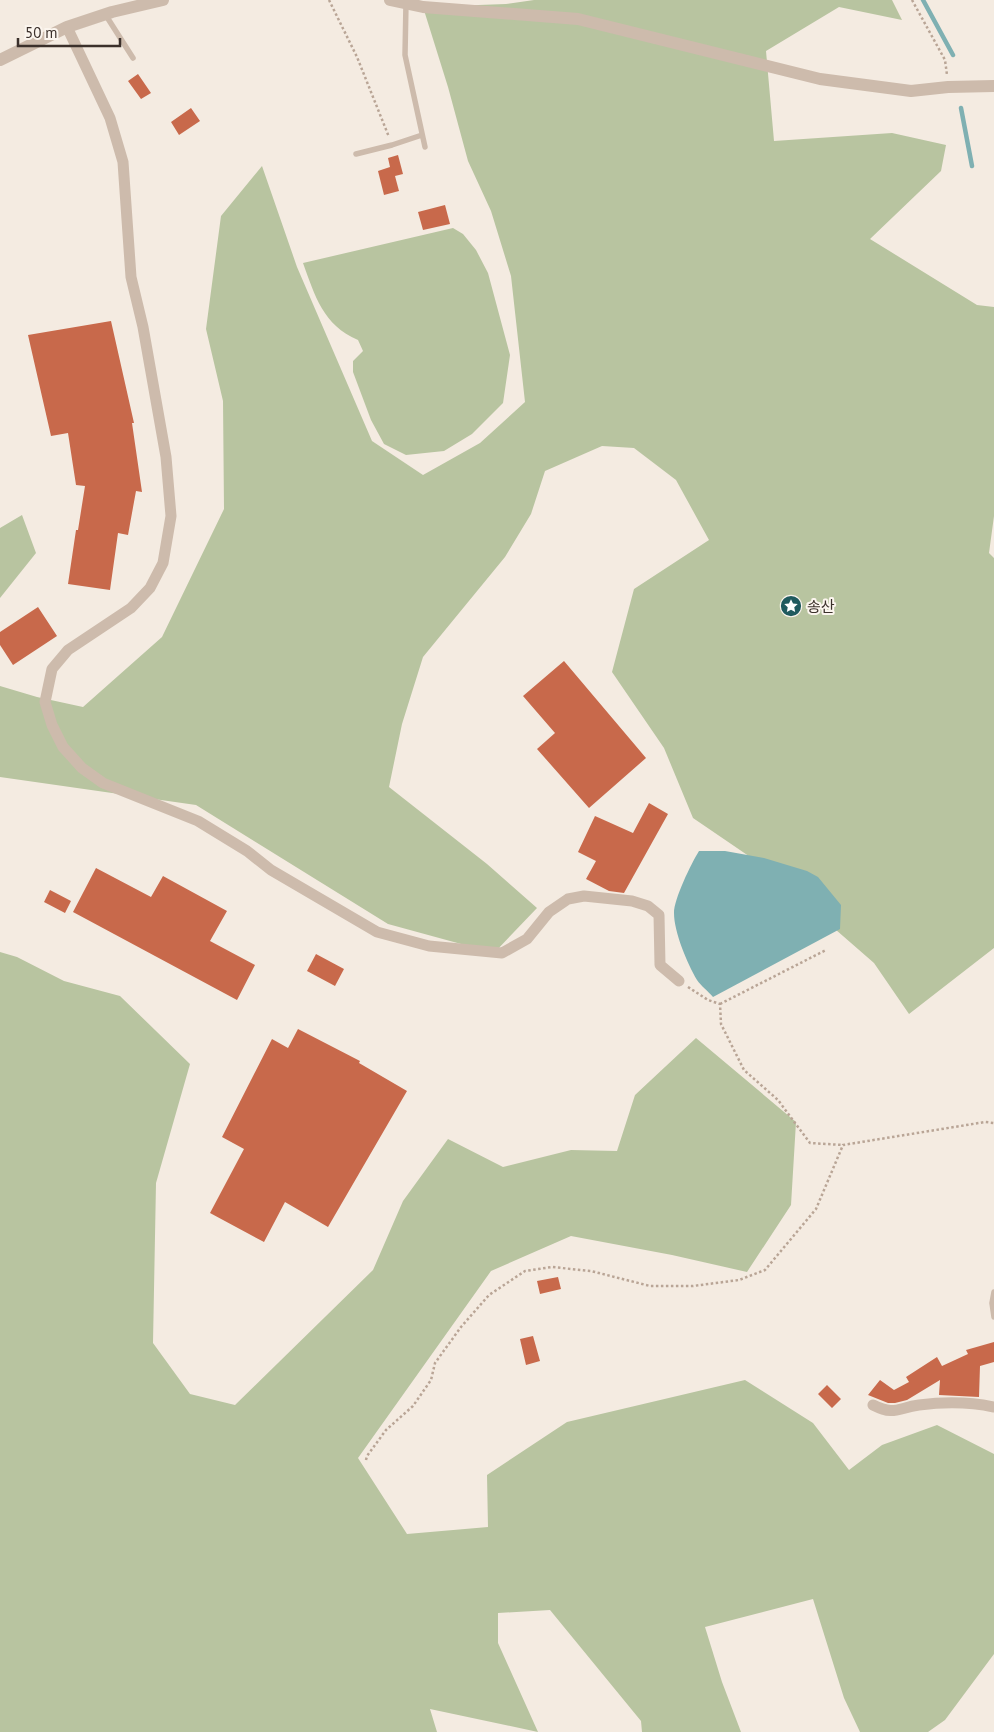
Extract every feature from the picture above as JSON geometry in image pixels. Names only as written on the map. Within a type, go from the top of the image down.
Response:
[{"type":"street","points":[[0,60],[67,26],[105,14],[163,0]]},
{"type":"street","points":[[390,0],[423,7],[578,19],[820,79],[911,91],[948,87],[994,86]]},
{"type":"street","points":[[67,26],[110,118],[123,162],[131,276],[143,327],[166,457],[171,516],[162,563],[150,588],[130,608],[68,650],[52,669],[46,702],[52,725],[63,747],[82,768],[103,783],[198,821],[247,852],[271,870],[377,932],[429,946],[502,953],[527,939],[549,912],[568,898],[584,896],[632,901],[648,906],[659,915],[660,965],[679,981]]},
{"type":"street","points":[[873,1405],[885,1411],[896,1411],[918,1405],[945,1404],[994,1407]]},
{"type":"lane","points":[[406,4],[405,55],[425,147]]},
{"type":"lane","points":[[105,14],[133,58]]},
{"type":"lane","points":[[356,154],[422,135]]},
{"type":"lane","points":[[994,1292],[992,1303],[994,1317]]},
{"type":"path","points":[[329,0],[356,57],[392,145]]},
{"type":"path","points":[[912,0],[945,60],[948,87]]},
{"type":"path","points":[[679,981],[708,1000],[720,1004],[826,950]]},
{"type":"path","points":[[720,1004],[721,1024],[744,1070],[778,1100],[810,1143],[842,1145],[975,1124],[994,1123]]},
{"type":"path","points":[[366,1460],[386,1430],[413,1406],[430,1380],[435,1363],[461,1327],[489,1295],[496,1290],[524,1272],[552,1267],[591,1271],[650,1286],[693,1286],[739,1280],[765,1270],[788,1245],[816,1209],[842,1145]]},
{"type":"green space","points":[[534,0],[892,0],[902,20],[839,7],[766,51],[774,141],[892,133],[946,145],[941,171],[870,239],[977,305],[994,307],[994,516],[989,553],[994,558],[994,948],[909,1014],[874,963],[759,863],[693,818],[664,748],[612,672],[634,589],[709,540],[676,480],[634,448],[602,446],[545,471],[531,514],[505,557],[423,657],[402,724],[389,787],[487,864],[537,908],[494,953],[388,924],[196,805],[0,777],[0,686],[37,697],[83,707],[162,637],[224,509],[223,401],[206,329],[221,216],[262,166],[297,267],[372,441],[423,475],[480,443],[525,402],[511,276],[491,211],[468,161],[448,87],[423,7],[506,4]]},
{"type":"green space","points":[[453,228],[463,234],[476,250],[488,273],[510,355],[503,403],[472,434],[444,451],[406,455],[384,444],[371,420],[353,372],[353,361],[363,351],[358,340],[346,334],[328,318],[316,298],[303,263]]},
{"type":"green space","points":[[22,515],[36,553],[0,598],[0,528]]},
{"type":"green space","points":[[0,952],[17,957],[64,981],[120,996],[190,1064],[156,1183],[153,1343],[190,1394],[235,1405],[373,1270],[403,1201],[448,1139],[503,1167],[571,1150],[617,1151],[635,1095],[696,1038],[796,1122],[791,1205],[747,1272],[672,1255],[571,1236],[491,1271],[358,1458],[407,1534],[488,1527],[487,1475],[567,1422],[745,1380],[813,1423],[849,1470],[882,1445],[937,1425],[994,1454],[994,1654],[945,1720],[928,1732],[860,1732],[844,1698],[813,1599],[705,1627],[722,1682],[741,1732],[642,1732],[641,1721],[550,1610],[498,1613],[498,1643],[538,1732],[430,1709],[437,1732],[0,1732]]},
{"type":"water","points":[[699,851],[725,851],[764,858],[807,871],[818,877],[841,905],[840,929],[713,997],[699,982],[685,956],[676,929],[674,913],[680,891]]},
{"type":"building","points":[[138,74],[151,93],[141,99],[128,81]]},
{"type":"building","points":[[191,108],[200,121],[179,135],[171,122]]},
{"type":"building","points":[[398,155],[403,174],[395,176],[399,191],[384,195],[378,171],[390,167],[388,158]]},
{"type":"building","points":[[445,205],[450,224],[423,230],[418,212]]},
{"type":"building","points":[[111,321],[134,423],[132,423],[142,492],[136,491],[128,535],[118,533],[110,590],[68,584],[85,486],[76,485],[68,433],[51,436],[28,335]]},
{"type":"building","points":[[38,607],[57,636],[13,665],[0,645],[0,632]]},
{"type":"building","points":[[564,661],[646,758],[589,808],[537,749],[555,733],[523,696]]},
{"type":"building","points":[[649,803],[668,814],[624,893],[609,891],[586,879],[596,861],[578,852],[595,816],[633,833]]},
{"type":"building","points":[[96,868],[151,897],[163,876],[227,911],[210,941],[255,965],[237,1000],[73,912]]},
{"type":"building","points":[[50,890],[71,901],[65,913],[44,902]]},
{"type":"building","points":[[316,954],[344,969],[335,986],[307,971]]},
{"type":"building","points":[[298,1029],[360,1061],[359,1063],[407,1091],[328,1227],[285,1202],[264,1242],[210,1213],[244,1149],[222,1137],[272,1039],[288,1048]]},
{"type":"building","points":[[558,1277],[561,1289],[540,1294],[537,1281]]},
{"type":"building","points":[[533,1336],[540,1361],[526,1365],[520,1339]]},
{"type":"building","points":[[994,1342],[994,1362],[980,1366],[979,1397],[939,1395],[940,1380],[907,1400],[895,1403],[888,1403],[868,1395],[880,1380],[894,1390],[909,1382],[906,1377],[937,1357],[942,1366],[968,1354],[966,1350]]},
{"type":"building","points":[[827,1385],[841,1399],[832,1408],[818,1394]]},
{"type":"waterway","points":[[923,0],[953,55]]},
{"type":"waterway","points":[[961,108],[972,166]]},
{"type":"place","name":"송산","points":[[791,606]]}]
